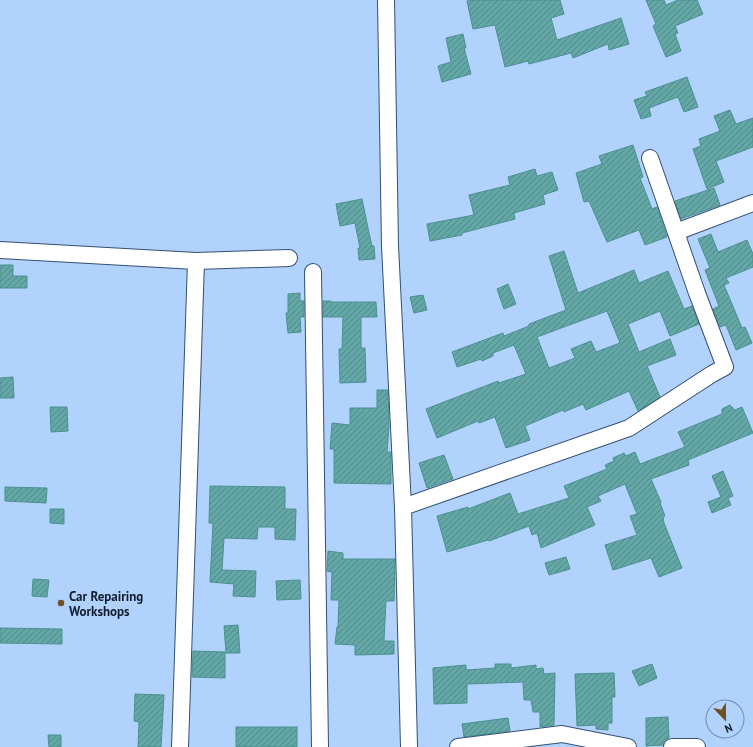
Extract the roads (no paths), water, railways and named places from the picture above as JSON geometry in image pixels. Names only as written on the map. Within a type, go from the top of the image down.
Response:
[{"type":"street","points":[[386,0],[390,246],[403,507],[410,747]]},
{"type":"street","points":[[403,507],[629,428],[725,367],[650,158]]},
{"type":"street","points":[[676,232],[753,203]]},
{"type":"street","points":[[0,250],[196,261],[289,258]]},
{"type":"street","points":[[180,747],[196,261]]},
{"type":"street","points":[[313,272],[320,747]]},
{"type":"street","points":[[458,747],[562,734],[628,747]]},
{"type":"street","points":[[672,747],[697,747]]},
{"type":"place","name":"Car Repairing Workshops","points":[[61,603]]}]
